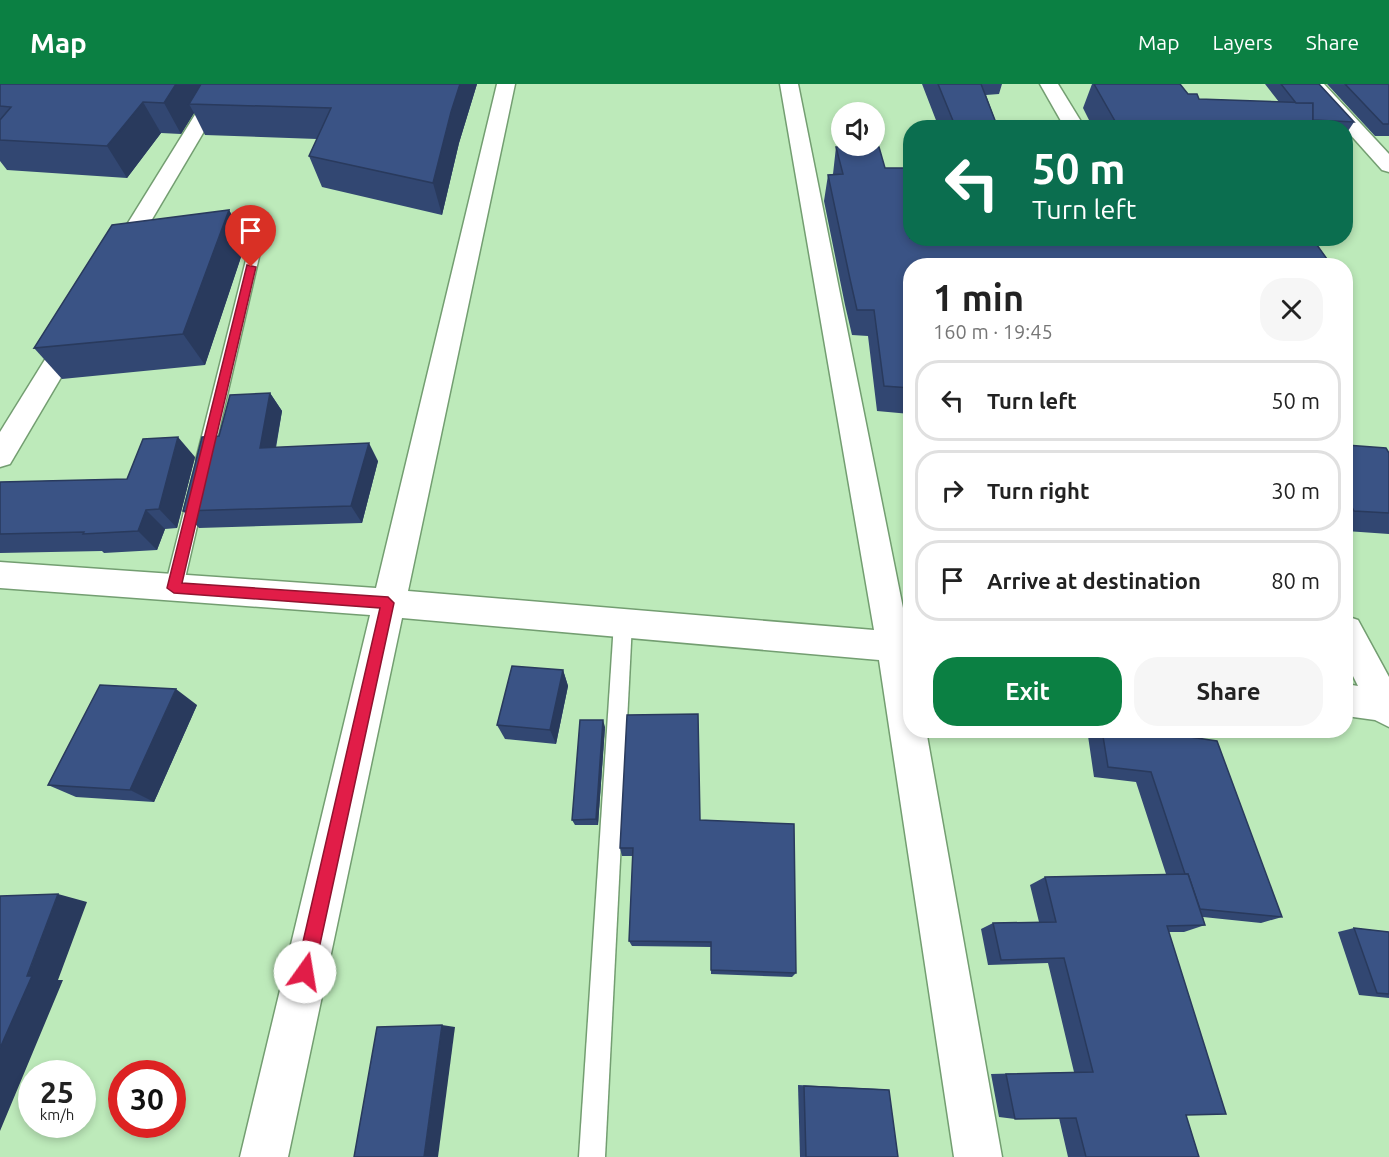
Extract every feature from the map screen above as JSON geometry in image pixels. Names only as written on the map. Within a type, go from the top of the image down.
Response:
[{"type":"street","points":[[108,275],[223,84]]},
{"type":"street","points":[[264,1157],[506,84]]},
{"type":"street","points":[[0,575],[388,603],[902,648],[789,84]]},
{"type":"street","points":[[1049,84],[1070,120]]},
{"type":"street","points":[[1314,84],[1347,120]]},
{"type":"street","points":[[1353,127],[1389,166]]},
{"type":"street","points":[[0,456],[84,315]]},
{"type":"street","points":[[1353,643],[1388,708]]},
{"type":"street","points":[[1353,701],[1388,708]]},
{"type":"street","points":[[915,738],[978,1157]]},
{"type":"lane","points":[[174,588],[256,244]]},
{"type":"lane","points":[[592,1157],[623,623]]},
{"type":"building","points":[[0,84],[176,84],[164,103],[143,102],[107,146],[0,140],[0,120],[11,107],[0,106]]},
{"type":"building","points":[[201,84],[460,84],[433,183],[309,156],[331,108],[189,104]]},
{"type":"building","points":[[938,84],[981,84],[995,120],[953,120]]},
{"type":"building","points":[[1094,84],[1180,84],[1188,94],[1197,94],[1199,99],[1313,103],[1313,120],[1114,120]]},
{"type":"building","points":[[1281,84],[1319,84],[1352,120],[1313,120],[1313,103],[1296,103]]},
{"type":"building","points":[[1345,84],[1389,84],[1389,124],[1383,124]]},
{"type":"building","points":[[838,156],[882,156],[885,168],[903,168],[903,246],[1318,246],[1326,258],[903,258],[903,387],[884,386],[874,310],[857,310],[828,175],[843,174]]},
{"type":"building","points":[[229,210],[183,334],[34,348],[112,225]]},
{"type":"building","points":[[270,393],[260,448],[369,443],[351,506],[183,511],[202,437],[219,436],[230,395]]},
{"type":"building","points":[[178,437],[159,509],[146,510],[138,531],[83,534],[84,532],[0,534],[0,482],[127,479],[143,439]]},
{"type":"building","points":[[1353,446],[1386,448],[1389,453],[1389,513],[1354,511]]},
{"type":"building","points":[[512,666],[563,670],[550,730],[497,725]]},
{"type":"building","points":[[100,685],[176,689],[130,790],[48,785]]},
{"type":"building","points":[[698,714],[700,820],[794,824],[796,973],[711,970],[711,942],[629,941],[633,848],[620,848],[627,715]]},
{"type":"building","points":[[580,720],[603,720],[596,819],[572,820]]},
{"type":"building","points":[[1103,738],[1197,738],[1217,741],[1282,917],[1200,909],[1188,874],[1185,874],[1151,772],[1108,767]]},
{"type":"building","points":[[1188,874],[1205,925],[1167,926],[1226,1114],[1186,1115],[1199,1157],[1086,1157],[1076,1118],[1015,1119],[1006,1074],[1093,1072],[1064,958],[1001,960],[993,923],[1056,922],[1045,877]]},
{"type":"building","points":[[58,894],[27,976],[32,976],[0,1048],[0,896]]},
{"type":"building","points":[[1354,928],[1389,932],[1389,994],[1377,993]]},
{"type":"building","points":[[442,1025],[424,1157],[354,1157],[377,1027]]},
{"type":"building","points":[[804,1086],[889,1090],[898,1157],[806,1157]]},
{"type":"route","points":[[251,267],[174,588],[388,603],[305,972]]}]
